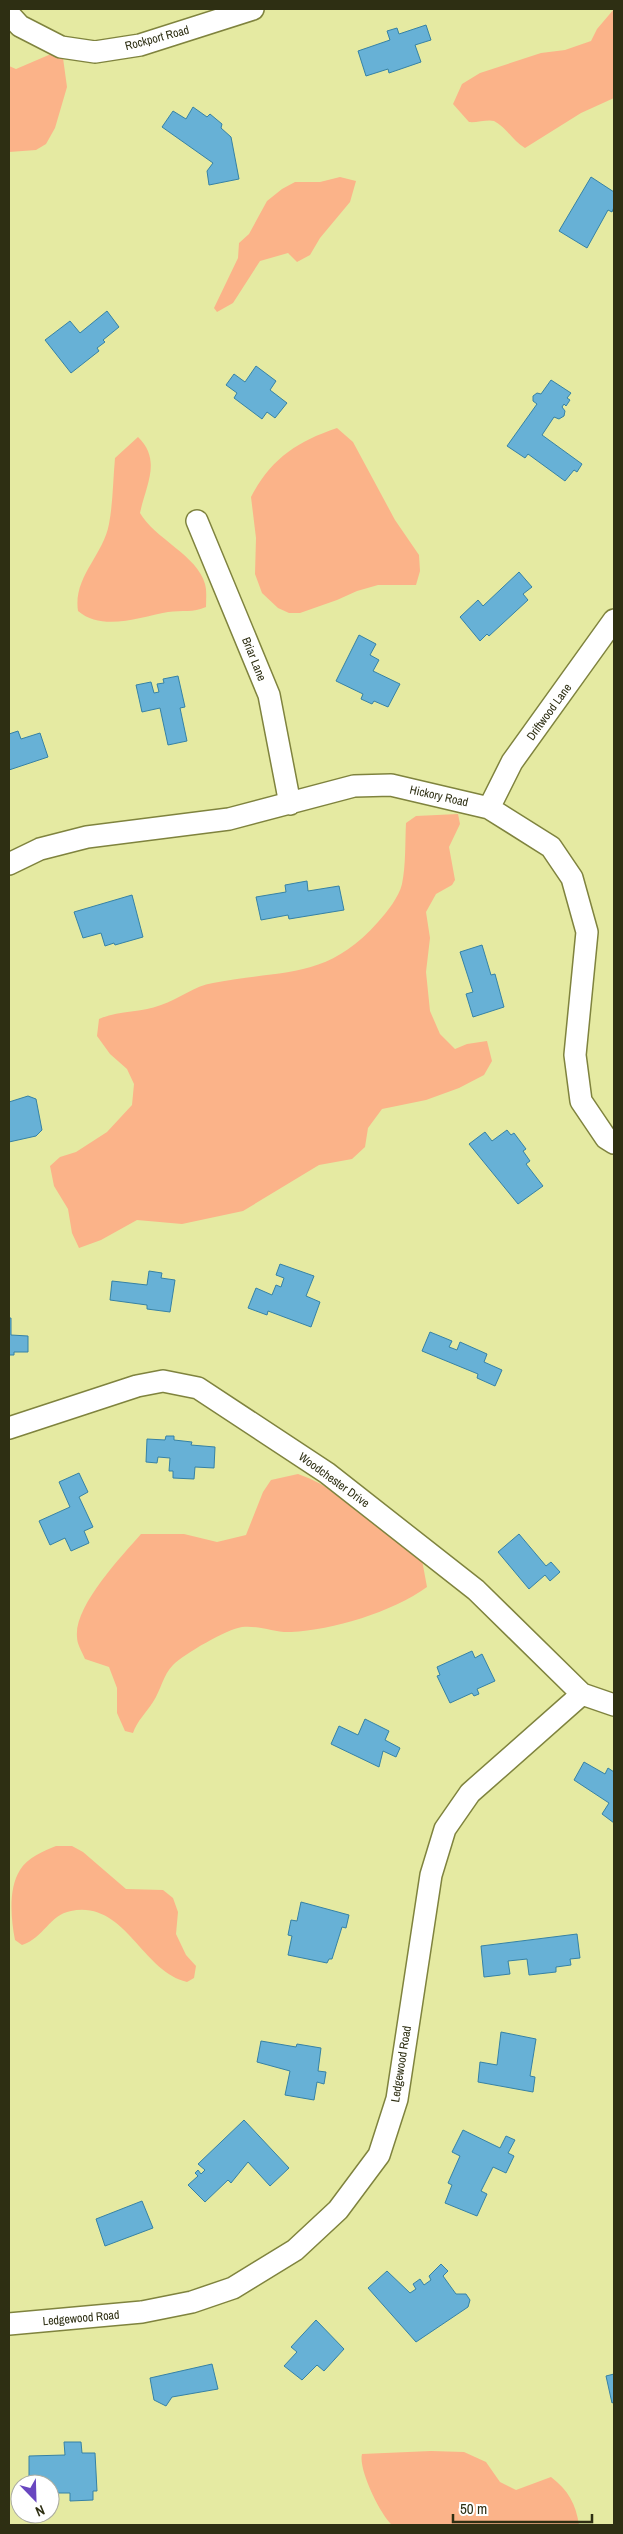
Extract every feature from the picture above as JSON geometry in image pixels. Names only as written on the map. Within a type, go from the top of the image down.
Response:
[{"type":"street","name":"Rockport Road","points":[[9,14],[20,26],[61,46],[95,52],[140,45],[253,9]]},
{"type":"street","name":"Briar Lane","points":[[197,521],[269,696],[290,804]]},
{"type":"street","name":"Driftwood Lane","points":[[489,808],[512,762],[614,620]]},
{"type":"street","name":"Hickory Road","points":[[9,864],[40,849],[86,837],[228,819],[354,786],[391,785],[489,808],[551,847],[572,878],[587,932],[575,1055],[581,1101],[606,1138],[614,1143]]},
{"type":"street","name":"Woodchester Drive","points":[[9,1428],[137,1386],[163,1381],[198,1388],[327,1473],[476,1590],[582,1694],[614,1705]]},
{"type":"street","name":"Ledgewood Road","points":[[9,2324],[142,2312],[192,2302],[233,2288],[295,2250],[338,2210],[379,2155],[397,2099],[431,1875],[446,1829],[470,1793],[582,1694]]},
{"type":"shaded area","points":[[614,9],[614,98],[581,113],[525,148],[494,121],[469,122],[453,104],[462,84],[480,73],[541,53],[565,50],[591,41],[597,29]]},
{"type":"shaded area","points":[[51,54],[63,58],[67,87],[55,128],[46,144],[36,150],[9,152],[9,66],[16,69]]},
{"type":"shaded area","points":[[340,177],[356,181],[350,202],[320,238],[310,255],[297,262],[288,253],[260,261],[233,303],[217,312],[214,308],[238,258],[239,243],[249,234],[267,201],[282,189],[295,182],[320,182]]},
{"type":"shaded area","points":[[337,428],[353,442],[395,520],[419,555],[420,571],[416,585],[378,585],[300,613],[289,613],[278,608],[262,593],[255,574],[256,538],[251,497],[267,472],[276,462],[309,439]]},
{"type":"shaded area","points":[[138,437],[145,446],[151,464],[140,513],[155,531],[185,556],[201,574],[206,587],[206,607],[192,611],[168,612],[122,621],[99,621],[78,611],[80,588],[106,536],[112,500],[115,458]]},
{"type":"shaded area","points":[[458,814],[460,824],[449,847],[455,880],[452,885],[436,894],[426,912],[430,938],[426,972],[430,1011],[440,1034],[455,1049],[467,1044],[487,1041],[492,1061],[484,1075],[459,1088],[426,1100],[382,1109],[368,1128],[365,1147],[352,1159],[319,1165],[243,1211],[182,1224],[137,1220],[101,1240],[79,1248],[72,1233],[68,1209],[54,1186],[50,1166],[60,1157],[76,1152],[107,1132],[132,1105],[134,1084],[127,1069],[110,1054],[97,1036],[99,1019],[115,1014],[153,1008],[206,985],[302,969],[321,964],[340,954],[359,941],[378,922],[398,894],[402,884],[404,869],[406,823],[416,816]]},
{"type":"shaded area","points":[[298,1474],[315,1481],[347,1500],[422,1560],[427,1587],[380,1612],[325,1628],[285,1632],[242,1627],[226,1632],[173,1665],[167,1673],[156,1697],[133,1733],[125,1731],[117,1713],[117,1688],[109,1667],[85,1659],[77,1637],[78,1625],[83,1611],[100,1582],[141,1534],[184,1534],[217,1542],[246,1535],[263,1492],[271,1480]]},
{"type":"shaded area","points":[[56,1846],[72,1846],[83,1852],[126,1889],[163,1890],[173,1898],[178,1912],[176,1934],[186,1955],[196,1966],[194,1978],[187,1982],[171,1976],[157,1965],[120,1926],[106,1916],[90,1910],[63,1913],[30,1942],[22,1945],[15,1940],[12,1923],[12,1895],[16,1878],[23,1866],[31,1858]]},
{"type":"shaded area","points":[[431,2451],[464,2452],[486,2462],[500,2482],[516,2490],[551,2477],[570,2498],[576,2510],[579,2525],[392,2525],[371,2491],[363,2470],[362,2454]]},
{"type":"building","points":[[426,25],[431,40],[415,45],[421,62],[389,73],[388,69],[366,76],[358,51],[390,40],[387,31],[397,28],[399,34]]},
{"type":"building","points":[[193,107],[207,117],[210,114],[222,124],[221,128],[231,137],[239,179],[209,185],[207,171],[213,163],[162,127],[173,111],[186,119]]},
{"type":"building","points":[[591,177],[614,192],[614,207],[612,212],[608,210],[587,248],[559,231]]},
{"type":"building","points":[[107,311],[119,327],[103,340],[105,342],[97,348],[99,351],[71,373],[45,340],[70,321],[80,333]]},
{"type":"building","points":[[256,366],[276,381],[270,390],[287,403],[275,418],[267,412],[262,419],[234,398],[237,393],[226,385],[234,374],[245,382]]},
{"type":"building","points":[[551,380],[571,393],[567,398],[570,400],[566,406],[564,404],[562,407],[565,411],[564,416],[559,419],[554,417],[542,435],[582,464],[577,472],[574,470],[565,481],[528,454],[525,458],[507,446],[537,404],[533,401],[533,396],[537,393],[541,394]]},
{"type":"building","points":[[519,572],[532,587],[523,594],[528,600],[489,636],[487,634],[480,641],[460,617],[478,600],[483,606]]},
{"type":"building","points":[[359,635],[376,644],[370,655],[379,660],[373,671],[400,684],[388,707],[374,701],[372,704],[361,699],[363,694],[336,681]]},
{"type":"building","points":[[178,676],[185,707],[180,708],[187,741],[168,745],[160,708],[142,712],[136,685],[151,682],[154,693],[159,692],[157,684],[164,683],[163,679]]},
{"type":"building","points":[[18,731],[21,739],[40,733],[48,757],[9,770],[9,734]]},
{"type":"building","points":[[307,881],[308,891],[339,886],[344,910],[289,919],[288,915],[261,920],[256,897],[286,892],[285,885]]},
{"type":"building","points":[[132,895],[143,937],[105,946],[101,933],[83,938],[74,912]]},
{"type":"building","points":[[482,945],[491,975],[495,974],[504,1007],[473,1017],[466,994],[473,992],[460,952]]},
{"type":"building","points":[[28,1096],[36,1099],[42,1130],[36,1136],[9,1142],[9,1102]]},
{"type":"building","points":[[507,1130],[511,1135],[514,1133],[526,1149],[523,1151],[530,1161],[526,1164],[543,1186],[518,1204],[469,1144],[485,1132],[492,1141]]},
{"type":"building","points":[[280,1264],[314,1276],[306,1296],[320,1302],[311,1327],[268,1311],[267,1315],[248,1308],[256,1288],[272,1295],[276,1285],[281,1287],[284,1278],[276,1275]]},
{"type":"building","points":[[149,1271],[162,1273],[161,1278],[175,1280],[170,1312],[147,1309],[147,1305],[110,1300],[112,1281],[147,1285]]},
{"type":"building","points":[[9,1318],[11,1318],[11,1335],[28,1336],[28,1352],[14,1352],[14,1355],[9,1355]]},
{"type":"building","points":[[430,1332],[452,1341],[449,1347],[457,1350],[460,1342],[487,1354],[484,1362],[502,1370],[495,1386],[477,1378],[478,1374],[422,1351]]},
{"type":"building","points":[[166,1436],[174,1436],[174,1440],[192,1442],[191,1445],[215,1447],[214,1468],[195,1467],[194,1479],[173,1478],[173,1471],[169,1471],[170,1458],[158,1457],[157,1463],[146,1462],[147,1439],[165,1440]]},
{"type":"building","points":[[79,1473],[88,1492],[79,1497],[93,1527],[84,1531],[89,1543],[71,1551],[65,1538],[50,1545],[39,1521],[70,1507],[59,1482]]},
{"type":"building","points":[[519,1534],[546,1566],[551,1562],[560,1572],[550,1581],[545,1575],[529,1589],[498,1552]]},
{"type":"building","points":[[472,1651],[475,1658],[482,1654],[495,1681],[477,1689],[479,1694],[474,1696],[472,1693],[450,1703],[437,1676],[440,1675],[437,1667]]},
{"type":"building","points":[[365,1719],[389,1731],[385,1740],[400,1748],[396,1757],[383,1751],[379,1767],[331,1744],[339,1726],[358,1735]]},
{"type":"building","points":[[584,1762],[605,1774],[608,1768],[614,1772],[614,1823],[602,1814],[609,1803],[574,1780]]},
{"type":"building","points":[[301,1902],[349,1915],[346,1928],[342,1927],[332,1959],[329,1959],[327,1963],[288,1955],[292,1936],[288,1935],[291,1920],[297,1921]]},
{"type":"building","points":[[577,1934],[580,1958],[570,1959],[571,1965],[556,1967],[556,1972],[529,1975],[527,1959],[508,1961],[510,1974],[484,1977],[481,1946]]},
{"type":"building","points":[[501,2032],[536,2039],[530,2076],[535,2077],[533,2092],[478,2082],[480,2062],[497,2065]]},
{"type":"building","points":[[261,2041],[296,2047],[297,2044],[321,2048],[318,2071],[326,2072],[324,2084],[317,2082],[314,2100],[285,2095],[290,2071],[257,2062]]},
{"type":"building","points":[[244,2120],[289,2168],[270,2186],[248,2162],[231,2183],[228,2180],[205,2202],[188,2185],[198,2176],[195,2173],[198,2170],[201,2174],[205,2170],[198,2164]]},
{"type":"building","points":[[463,2130],[500,2148],[506,2136],[515,2140],[508,2153],[514,2156],[506,2173],[493,2167],[481,2191],[487,2194],[477,2216],[445,2203],[452,2185],[448,2183],[460,2156],[452,2152]]},
{"type":"building","points":[[142,2201],[153,2228],[105,2246],[96,2219]]},
{"type":"building","points":[[441,2264],[448,2271],[443,2276],[456,2294],[466,2294],[470,2300],[468,2307],[416,2342],[368,2288],[387,2271],[410,2293],[416,2289],[413,2284],[420,2279],[424,2285],[431,2280],[429,2276]]},
{"type":"building","points":[[316,2320],[344,2349],[324,2371],[317,2365],[302,2380],[284,2366],[297,2352],[291,2347]]},
{"type":"building","points":[[212,2364],[218,2389],[172,2397],[166,2406],[154,2400],[150,2378]]},
{"type":"building","points":[[614,2374],[614,2402],[612,2403],[606,2376]]},
{"type":"building","points":[[64,2442],[81,2442],[82,2453],[95,2453],[97,2491],[93,2491],[93,2500],[70,2501],[70,2493],[60,2493],[60,2474],[29,2474],[29,2456],[65,2455]]}]
